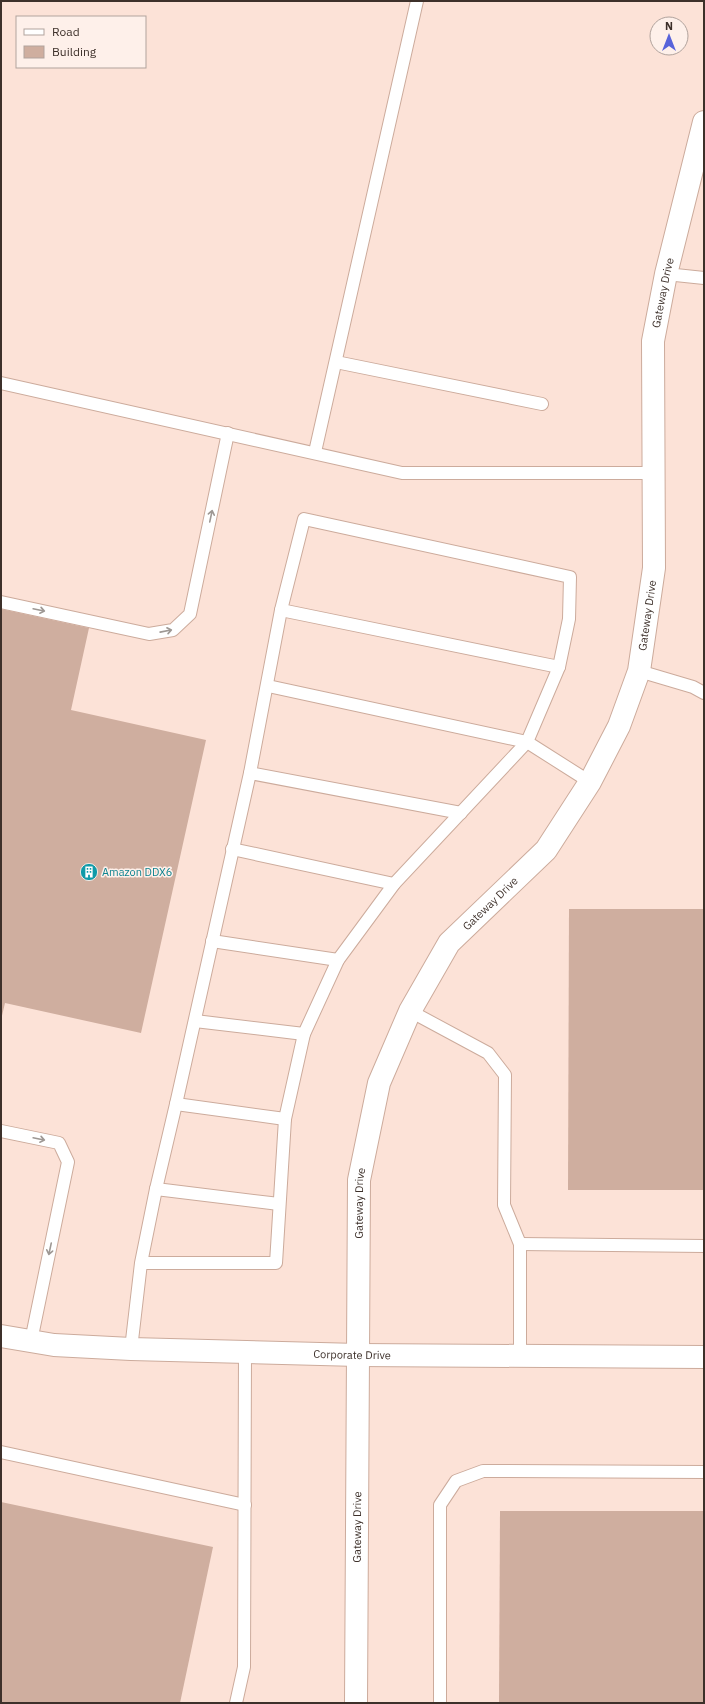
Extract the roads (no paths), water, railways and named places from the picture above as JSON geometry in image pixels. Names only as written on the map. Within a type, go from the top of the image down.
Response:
[{"type":"street","name":"Gateway Drive","points":[[356,1703],[359,1180],[379,1083],[410,1011],[449,943],[546,850],[590,782],[619,726],[639,671],[654,568],[653,341],[666,274],[704,122]]},
{"type":"street","name":"Corporate Drive","points":[[1,1336],[54,1345],[245,1352],[358,1355],[704,1357]]},
{"type":"lane","points":[[315,452],[417,1]]},
{"type":"lane","points":[[666,274],[704,278]]},
{"type":"lane","points":[[336,362],[542,404]]},
{"type":"lane","points":[[1,383],[315,452],[402,473],[653,473]]},
{"type":"lane","points":[[1,602],[149,634],[173,630],[190,614],[228,433]]},
{"type":"lane","points":[[131,1348],[141,1263],[156,1189],[250,773],[268,686],[281,610],[304,519],[570,577],[569,619],[559,667],[527,742],[394,884],[338,960],[304,1034],[285,1119],[276,1264],[141,1263]]},
{"type":"lane","points":[[281,610],[559,667]]},
{"type":"lane","points":[[639,671],[693,687],[704,693]]},
{"type":"lane","points":[[268,686],[527,742],[590,782]]},
{"type":"lane","points":[[250,773],[461,812]]},
{"type":"lane","points":[[232,849],[394,884]]},
{"type":"lane","points":[[212,941],[338,960]]},
{"type":"lane","points":[[410,1011],[488,1053],[505,1075],[504,1205],[520,1244],[520,1356]]},
{"type":"lane","points":[[195,1021],[304,1034]]},
{"type":"lane","points":[[176,1104],[285,1119]]},
{"type":"lane","points":[[1,1131],[59,1143],[68,1162],[31,1341]]},
{"type":"lane","points":[[156,1189],[279,1204]]},
{"type":"lane","points":[[520,1244],[704,1246]]},
{"type":"lane","points":[[236,1703],[244,1667],[245,1352]]},
{"type":"lane","points":[[1,1452],[244,1505]]},
{"type":"lane","points":[[440,1703],[440,1505],[456,1481],[482,1471],[704,1472]]},
{"type":"place","name":"Amazon DDX6","points":[[89,872]]}]
